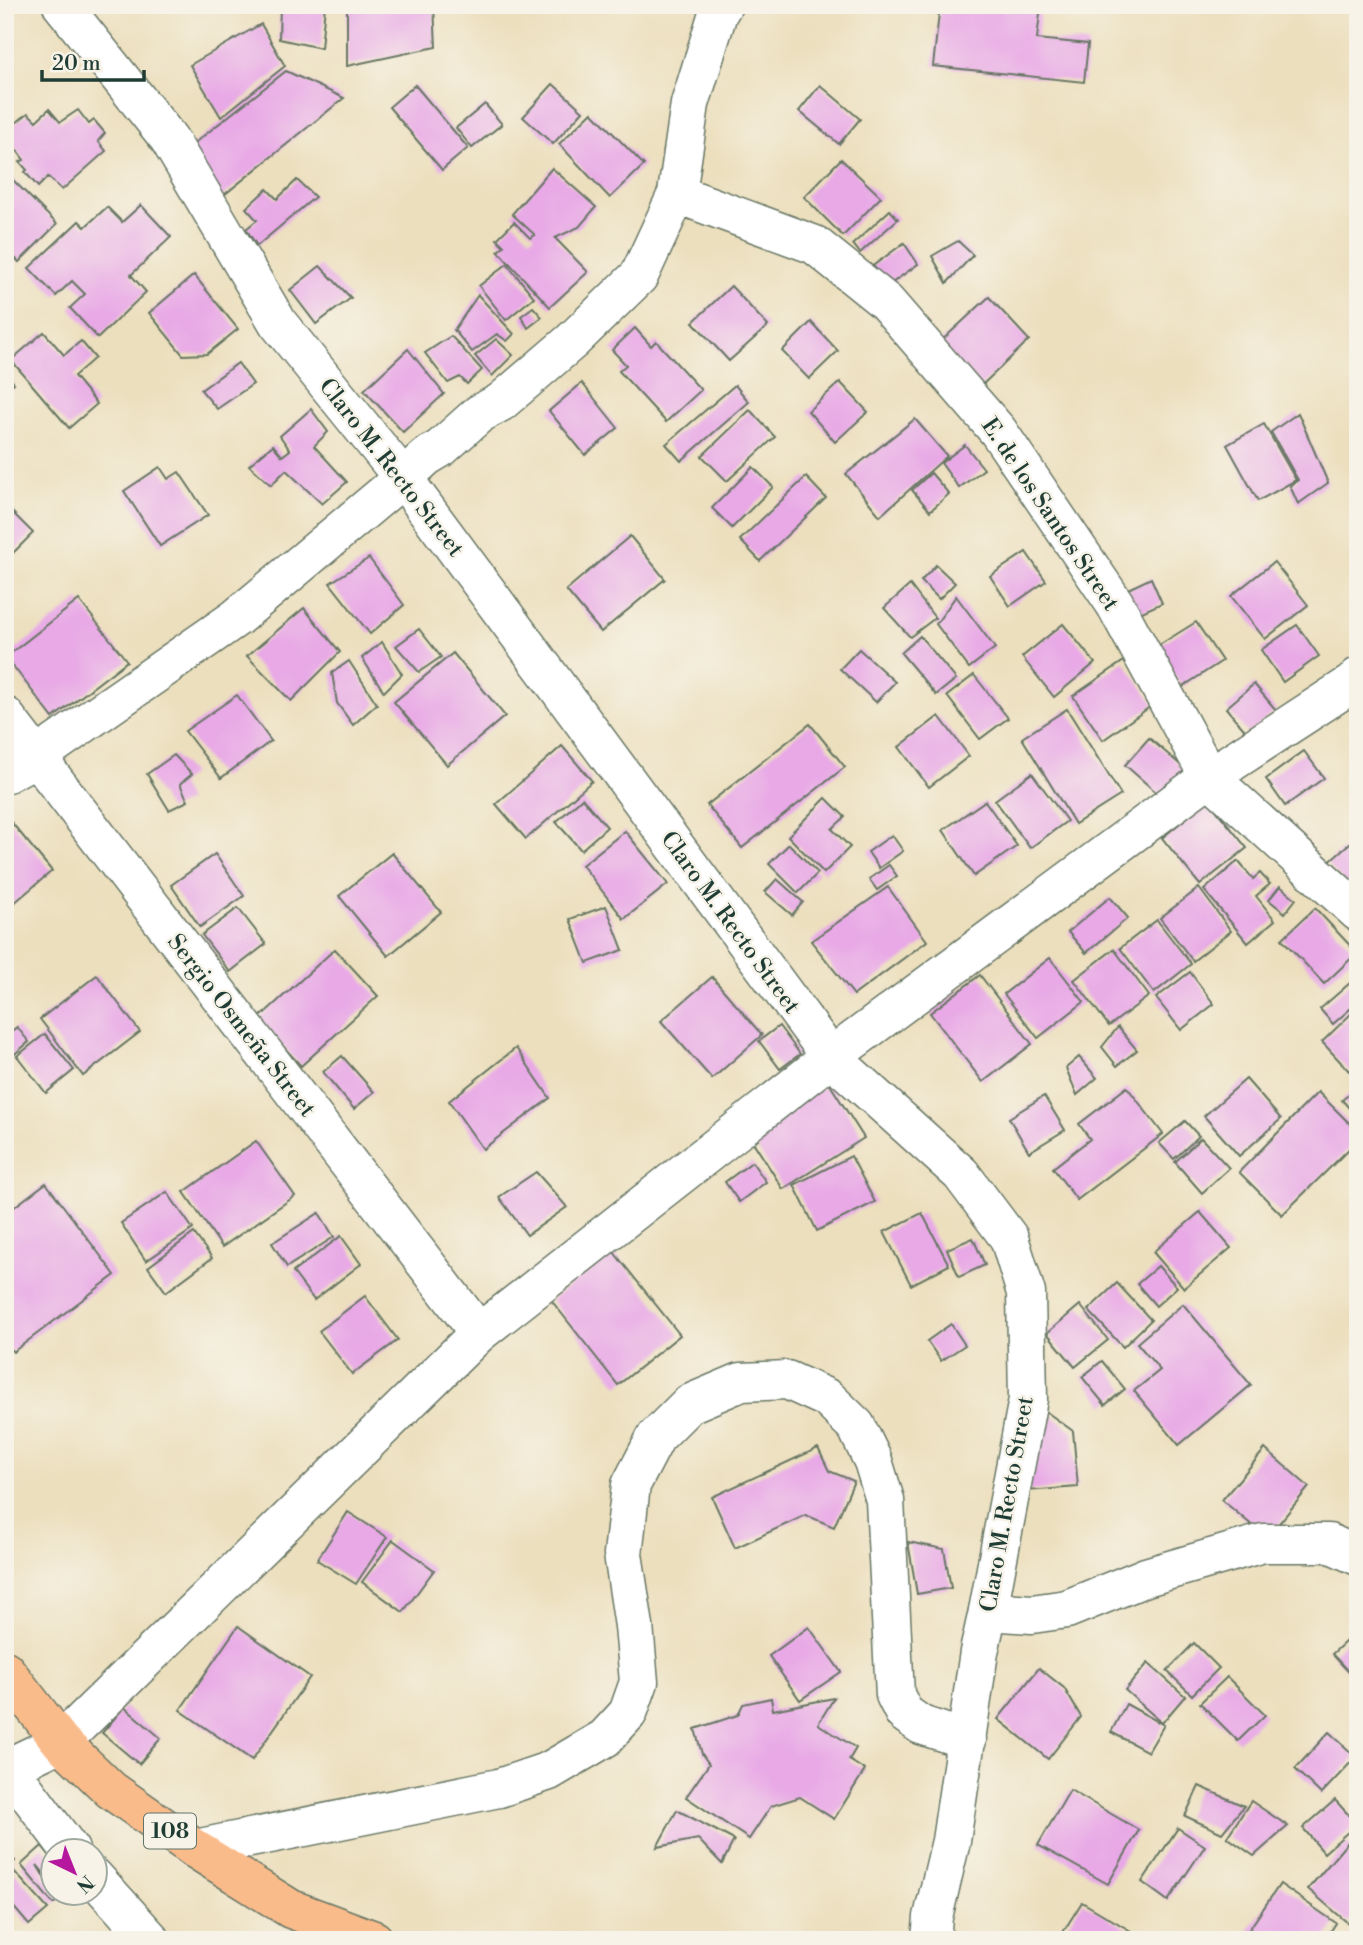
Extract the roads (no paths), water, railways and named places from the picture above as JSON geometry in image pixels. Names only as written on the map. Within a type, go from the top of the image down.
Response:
[{"type":"main road","name":"108","points":[[5,1670],[61,1742],[111,1790],[195,1849],[291,1909],[374,1940]]},
{"type":"street","name":"Claro M. Recto Street","points":[[62,5],[169,139],[278,323],[403,478],[831,1057],[961,1174],[1009,1238],[1026,1293],[1028,1399],[989,1611],[976,1663],[951,1841],[933,1917],[931,1940]]},
{"type":"street","points":[[21,765],[236,618],[426,457],[441,448],[480,414],[501,402],[572,341],[639,276],[677,194],[690,104],[718,13],[723,5]]},
{"type":"street","name":"E. de los Santos Street","points":[[677,194],[815,245],[886,302],[998,431],[1115,604],[1209,777],[1358,912]]},
{"type":"street","points":[[59,1836],[7,1768],[61,1742],[479,1333],[831,1057],[1209,777],[1353,683],[1358,677]]},
{"type":"street","name":"Sergio Osmeña Street","points":[[5,716],[21,765],[479,1333]]},
{"type":"street","points":[[195,1849],[499,1788],[549,1771],[605,1738],[628,1713],[639,1682],[623,1554],[631,1485],[656,1437],[689,1404],[741,1382],[787,1380],[827,1398],[856,1426],[873,1461],[885,1500],[895,1695],[904,1713],[921,1725],[967,1741]]},
{"type":"street","points":[[989,1611],[1032,1614],[1067,1609],[1146,1577],[1263,1543],[1329,1543],[1358,1556]]},
{"type":"street","points":[[108,1892],[151,1940]]}]
